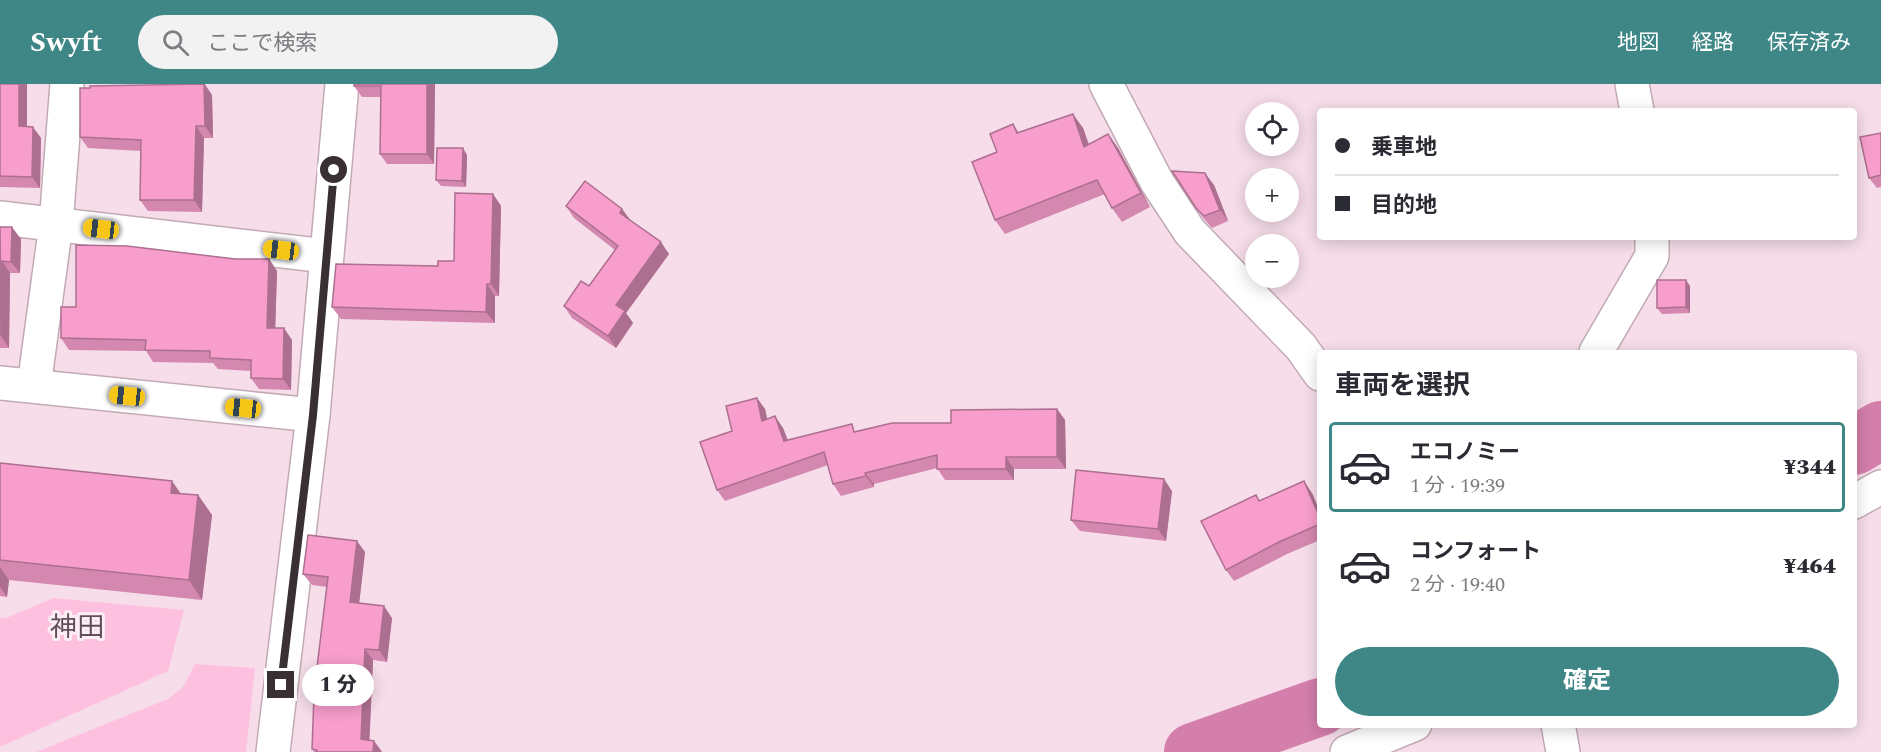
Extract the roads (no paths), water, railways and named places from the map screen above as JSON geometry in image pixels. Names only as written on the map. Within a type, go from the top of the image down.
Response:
[{"type":"street","points":[[34,386],[56,224],[68,84]]},
{"type":"street","points":[[273,752],[313,415],[342,84]]},
{"type":"street","points":[[1106,84],[1157,182],[1190,232],[1301,347],[1317,370]]},
{"type":"street","points":[[1632,84],[1636,108]]},
{"type":"street","points":[[0,218],[326,256]]},
{"type":"street","points":[[1597,350],[1652,256],[1652,240]]},
{"type":"street","points":[[0,383],[313,415]]},
{"type":"street","points":[[1857,500],[1881,487]]},
{"type":"street","points":[[1347,752],[1405,728]]},
{"type":"street","points":[[1559,728],[1563,752]]},
{"type":"waterway","points":[[1857,444],[1881,430]]},
{"type":"waterway","points":[[1193,752],[1317,708]]},
{"type":"district","name":"神田","points":[[77,627]]}]
